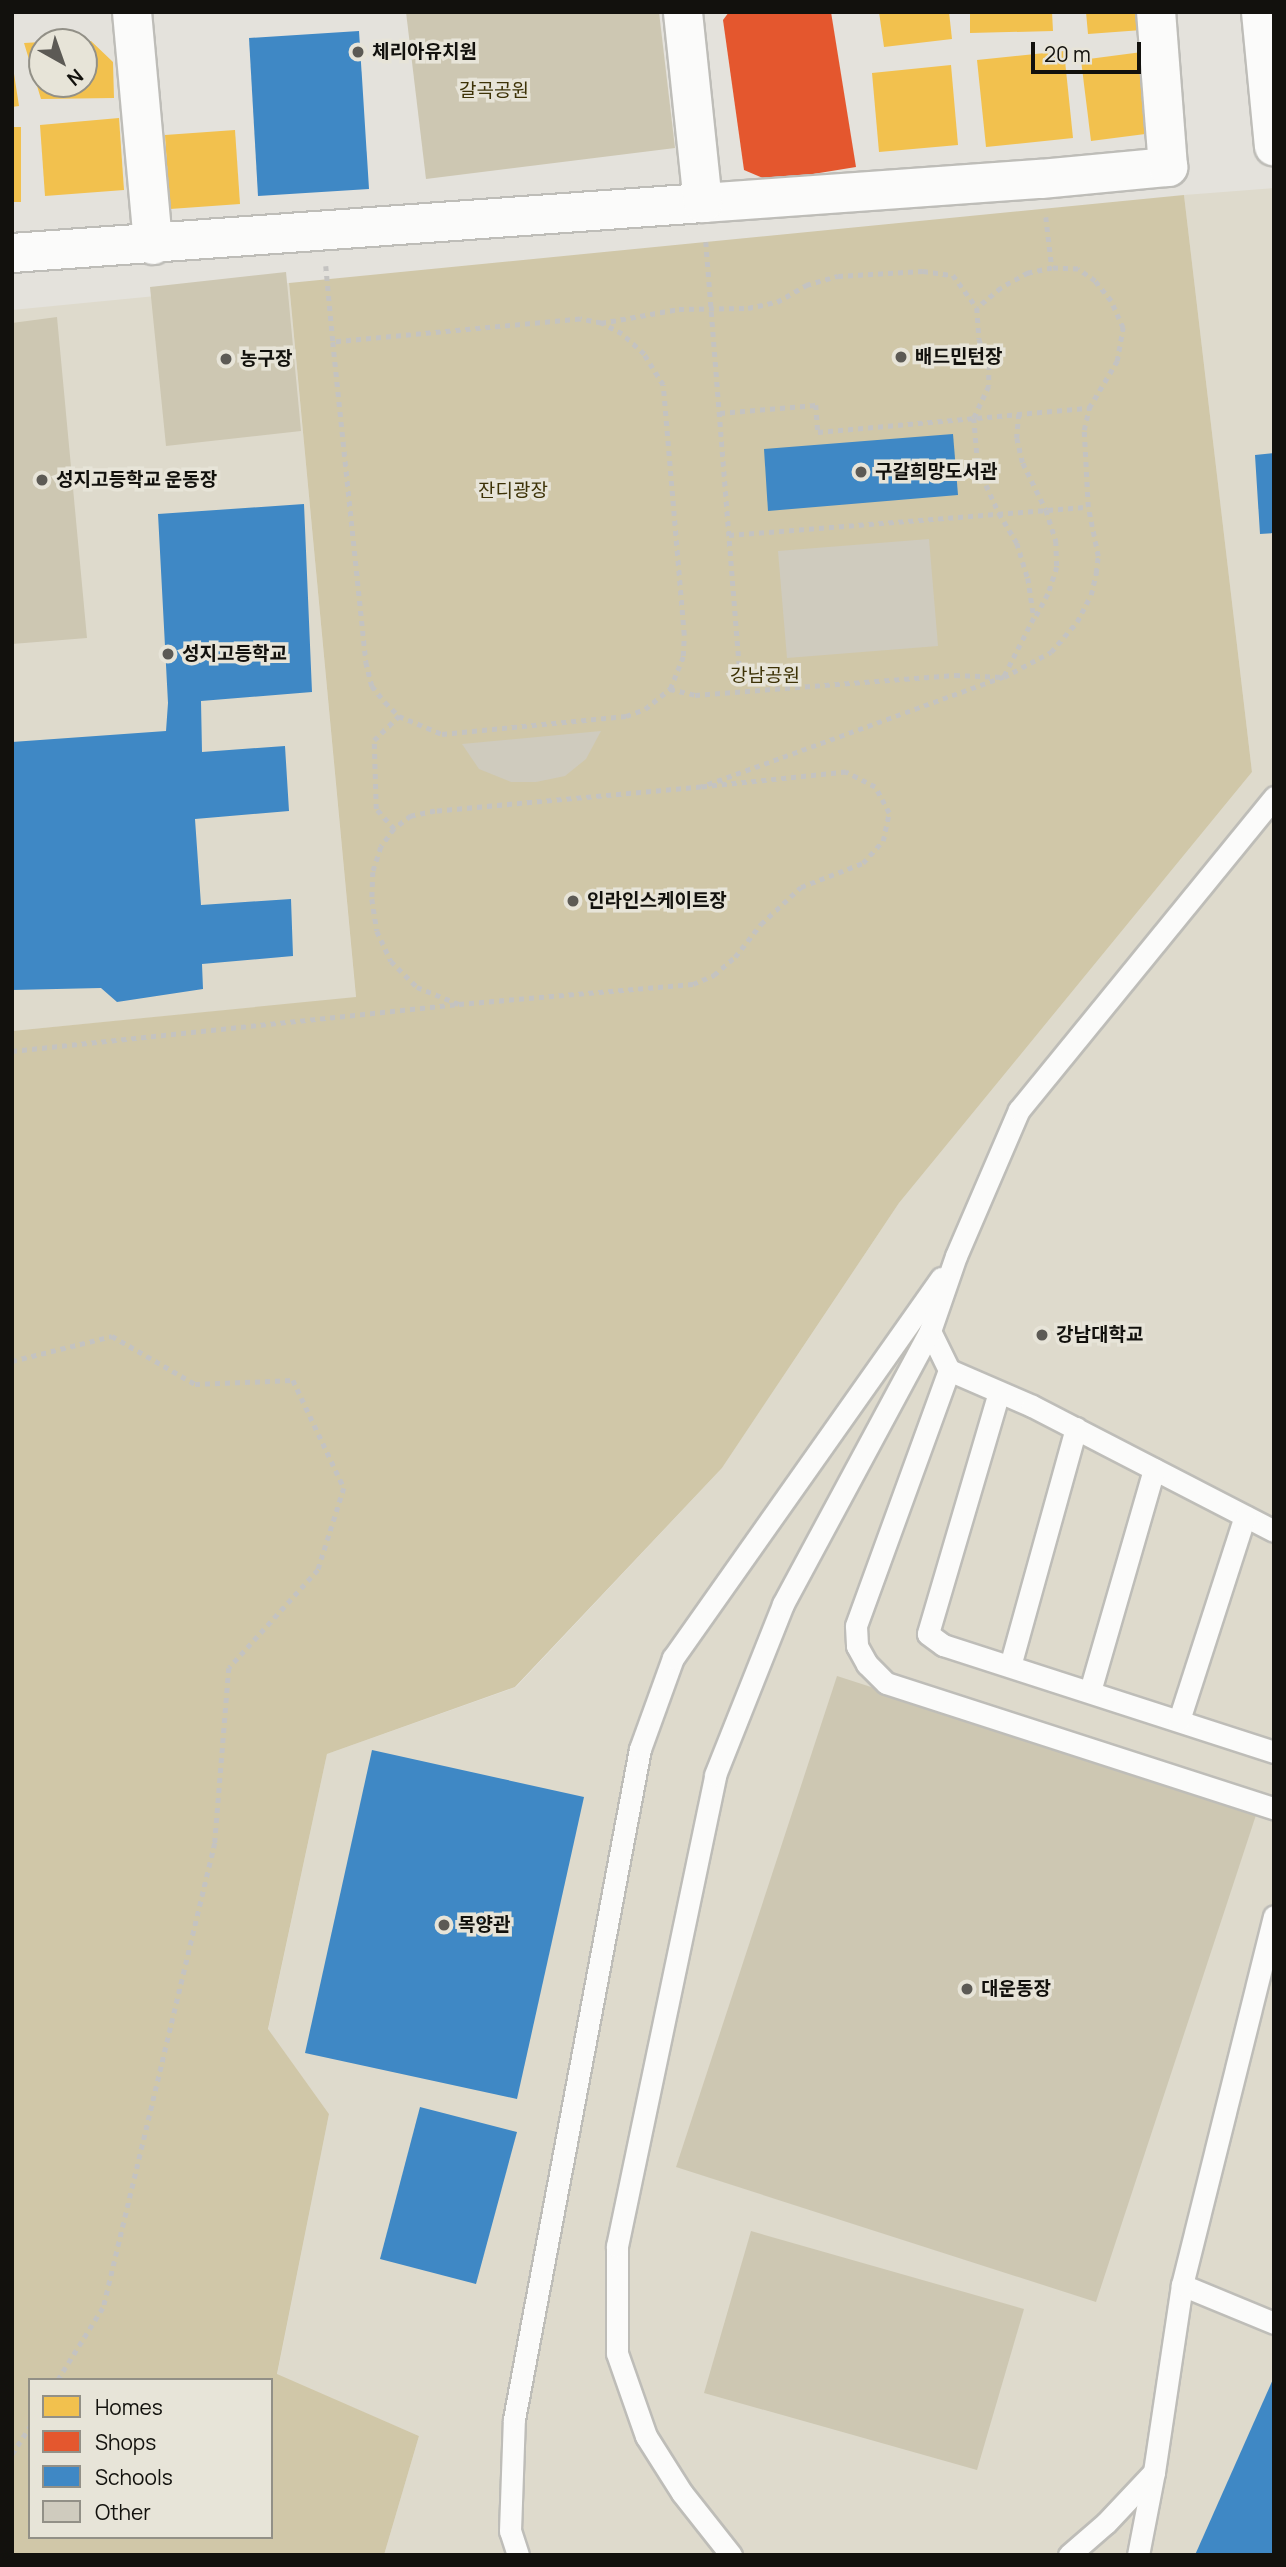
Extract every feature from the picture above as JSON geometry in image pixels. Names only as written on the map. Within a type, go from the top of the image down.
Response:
[{"type":"street","points":[[132,12],[153,245]]},
{"type":"street","points":[[682,12],[703,203]]},
{"type":"street","points":[[12,253],[153,245],[1041,179],[1168,167],[1156,12]]},
{"type":"street","points":[[1261,12],[1274,146]]},
{"type":"lane","points":[[731,2555],[682,2493],[646,2436],[617,2353],[617,2246],[715,1775],[783,1604],[930,1331],[956,1256],[1019,1110],[1274,797]]},
{"type":"lane","points":[[518,2555],[510,2531],[514,2419],[640,1749],[673,1658],[956,1256]]},
{"type":"lane","points":[[930,1331],[949,1370],[1076,1428],[1274,1531]]},
{"type":"lane","points":[[949,1370],[856,1626],[857,1646],[867,1664],[886,1683],[1274,1808]]},
{"type":"lane","points":[[999,1392],[928,1634],[943,1645],[1274,1752]]},
{"type":"lane","points":[[1010,1666],[1076,1428]]},
{"type":"lane","points":[[1090,1692],[1154,1469]]},
{"type":"lane","points":[[1179,1720],[1245,1516]]},
{"type":"lane","points":[[1138,2555],[1154,2472],[1182,2285],[1274,1916]]},
{"type":"lane","points":[[1182,2285],[1274,2323]]},
{"type":"lane","points":[[1069,2555],[1107,2523],[1154,2472]]},
{"type":"path","points":[[1041,179],[1052,268]]},
{"type":"path","points":[[703,203],[741,691]]},
{"type":"path","points":[[322,232],[333,342],[366,662],[372,686],[400,716],[442,734],[626,716],[645,709],[670,690],[683,656],[684,635],[663,385],[643,354],[622,334],[601,323],[580,319],[333,342]]},
{"type":"path","points":[[701,787],[1004,677],[1051,652],[1077,622],[1091,595],[1098,556],[1088,507],[1084,430],[1089,408],[1117,361],[1123,328],[1111,301],[1095,281],[1078,269],[1052,268],[1028,273],[1001,288],[977,308]]},
{"type":"path","points":[[601,323],[679,309],[747,308],[777,302],[806,285],[838,276],[923,271],[953,275],[977,308],[979,339],[989,365],[989,386],[974,418],[978,467],[999,513],[1017,542],[1028,578],[1034,618]]},
{"type":"path","points":[[720,413],[816,405],[818,432],[1089,408]]},
{"type":"path","points":[[1004,677],[1048,594],[1057,566],[1056,541],[1046,510],[1023,463],[1017,438],[1019,414]]},
{"type":"path","points":[[729,535],[1088,507]]},
{"type":"path","points":[[670,690],[695,695],[955,675],[1004,677]]},
{"type":"path","points":[[394,829],[376,809],[374,740],[400,716]]},
{"type":"path","points":[[12,1051],[458,1004],[693,984],[714,975],[735,957],[761,923],[801,887],[863,863],[883,841],[889,813],[875,787],[846,772],[435,811],[411,816],[394,829],[381,847],[373,872],[372,899],[377,931],[391,961],[417,987],[458,1004]]},
{"type":"path","points":[[12,1362],[112,1336],[195,1384],[293,1380],[344,1488],[318,1570],[229,1668],[212,1857],[103,2308],[59,2378]]},
{"type":"path","points":[[12,2454],[28,2429]]},
{"type":"shaded area","name":"강남대학교","points":[[1274,188],[1274,2555],[384,2555],[419,2436],[277,2375],[329,2114],[268,2030],[327,1754],[516,1687],[722,1468],[899,1203],[1252,772],[1184,195]]},
{"type":"shaded area","name":"성지고등학교","points":[[289,283],[356,998],[12,1031],[12,310]]},
{"type":"green space","name":"갈곡공원","points":[[406,12],[659,12],[675,148],[426,179]]},
{"type":"green space","name":"강남공원","points":[[1184,195],[1252,772],[899,1203],[722,1468],[515,1687],[327,1754],[268,2029],[329,2114],[277,2374],[419,2436],[384,2555],[12,2555],[12,1031],[356,997],[289,283]]},
{"type":"green space","name":"농구장","points":[[286,272],[301,431],[166,446],[150,287]]},
{"type":"green space","name":"성지고등학교 운동장","points":[[57,317],[87,638],[12,644],[12,323]]},
{"type":"green space","name":"대운동장","points":[[837,1676],[1257,1812],[1096,2302],[676,2167]]},
{"type":"green space","points":[[751,2231],[1024,2309],[977,2470],[704,2393]]},
{"type":"building: Homes","points":[[879,12],[949,12],[952,39],[884,47]]},
{"type":"building: Homes","points":[[970,12],[1052,12],[1053,31],[970,33]]},
{"type":"building: Homes","points":[[1086,12],[1141,12],[1142,30],[1088,34]]},
{"type":"building: Homes","points":[[98,48],[113,62],[114,98],[41,99],[98,98]]},
{"type":"building: Homes","points":[[1064,51],[1073,138],[986,147],[977,60]]},
{"type":"building: Homes","points":[[1142,52],[1153,133],[1091,141],[1081,60]]},
{"type":"building: Homes","points":[[12,61],[19,106],[12,107]]},
{"type":"building: Homes","points":[[951,65],[958,145],[879,152],[872,73]]},
{"type":"building: Homes","points":[[119,118],[124,190],[45,196],[40,125]]},
{"type":"building: Homes","points":[[12,127],[21,127],[21,202],[12,202]]},
{"type":"building: Homes","points":[[235,130],[240,204],[170,209],[165,135]]},
{"type":"building: Shops","points":[[729,12],[831,12],[856,167],[770,181],[744,170],[723,20]]},
{"type":"building: Schools","points":[[359,31],[369,189],[258,196],[249,38]]},
{"type":"building: Schools","name":"구갈희망도서관","points":[[953,434],[958,495],[768,511],[764,449]]},
{"type":"building: Schools","points":[[1274,453],[1274,533],[1260,534],[1255,455]]},
{"type":"building: Schools","points":[[304,504],[312,692],[201,701],[202,752],[285,746],[289,811],[195,819],[201,905],[291,899],[293,956],[202,964],[203,989],[117,1002],[101,988],[12,990],[12,742],[166,731],[168,703],[158,514]]},
{"type":"building: Schools","name":"목양관","points":[[372,1750],[584,1797],[517,2099],[305,2053]]},
{"type":"building: Schools","points":[[420,2107],[517,2132],[476,2284],[380,2259]]},
{"type":"building: Schools","points":[[1274,2377],[1274,2555],[1195,2555]]},
{"type":"building: Other","points":[[929,539],[938,646],[787,658],[778,551]]},
{"type":"building: Other","points":[[601,731],[586,759],[565,776],[536,782],[511,782],[479,769],[462,744]]},
{"type":"place","name":"체리아유치원","points":[[358,52]]},
{"type":"place","name":"배드민턴장","points":[[901,357]]},
{"type":"place","name":"농구장","points":[[226,359]]},
{"type":"place","name":"구갈희망도서관","points":[[861,472]]},
{"type":"place","name":"성지고등학교 운동장","points":[[42,480]]},
{"type":"place","name":"성지고등학교","points":[[168,654]]},
{"type":"place","name":"인라인스케이트장","points":[[573,901]]},
{"type":"place","name":"강남대학교","points":[[1042,1335]]},
{"type":"place","name":"목양관","points":[[444,1925]]},
{"type":"place","name":"대운동장","points":[[967,1989]]},
{"type":"park label","name":"잔디광장","points":[[513,491]]}]
